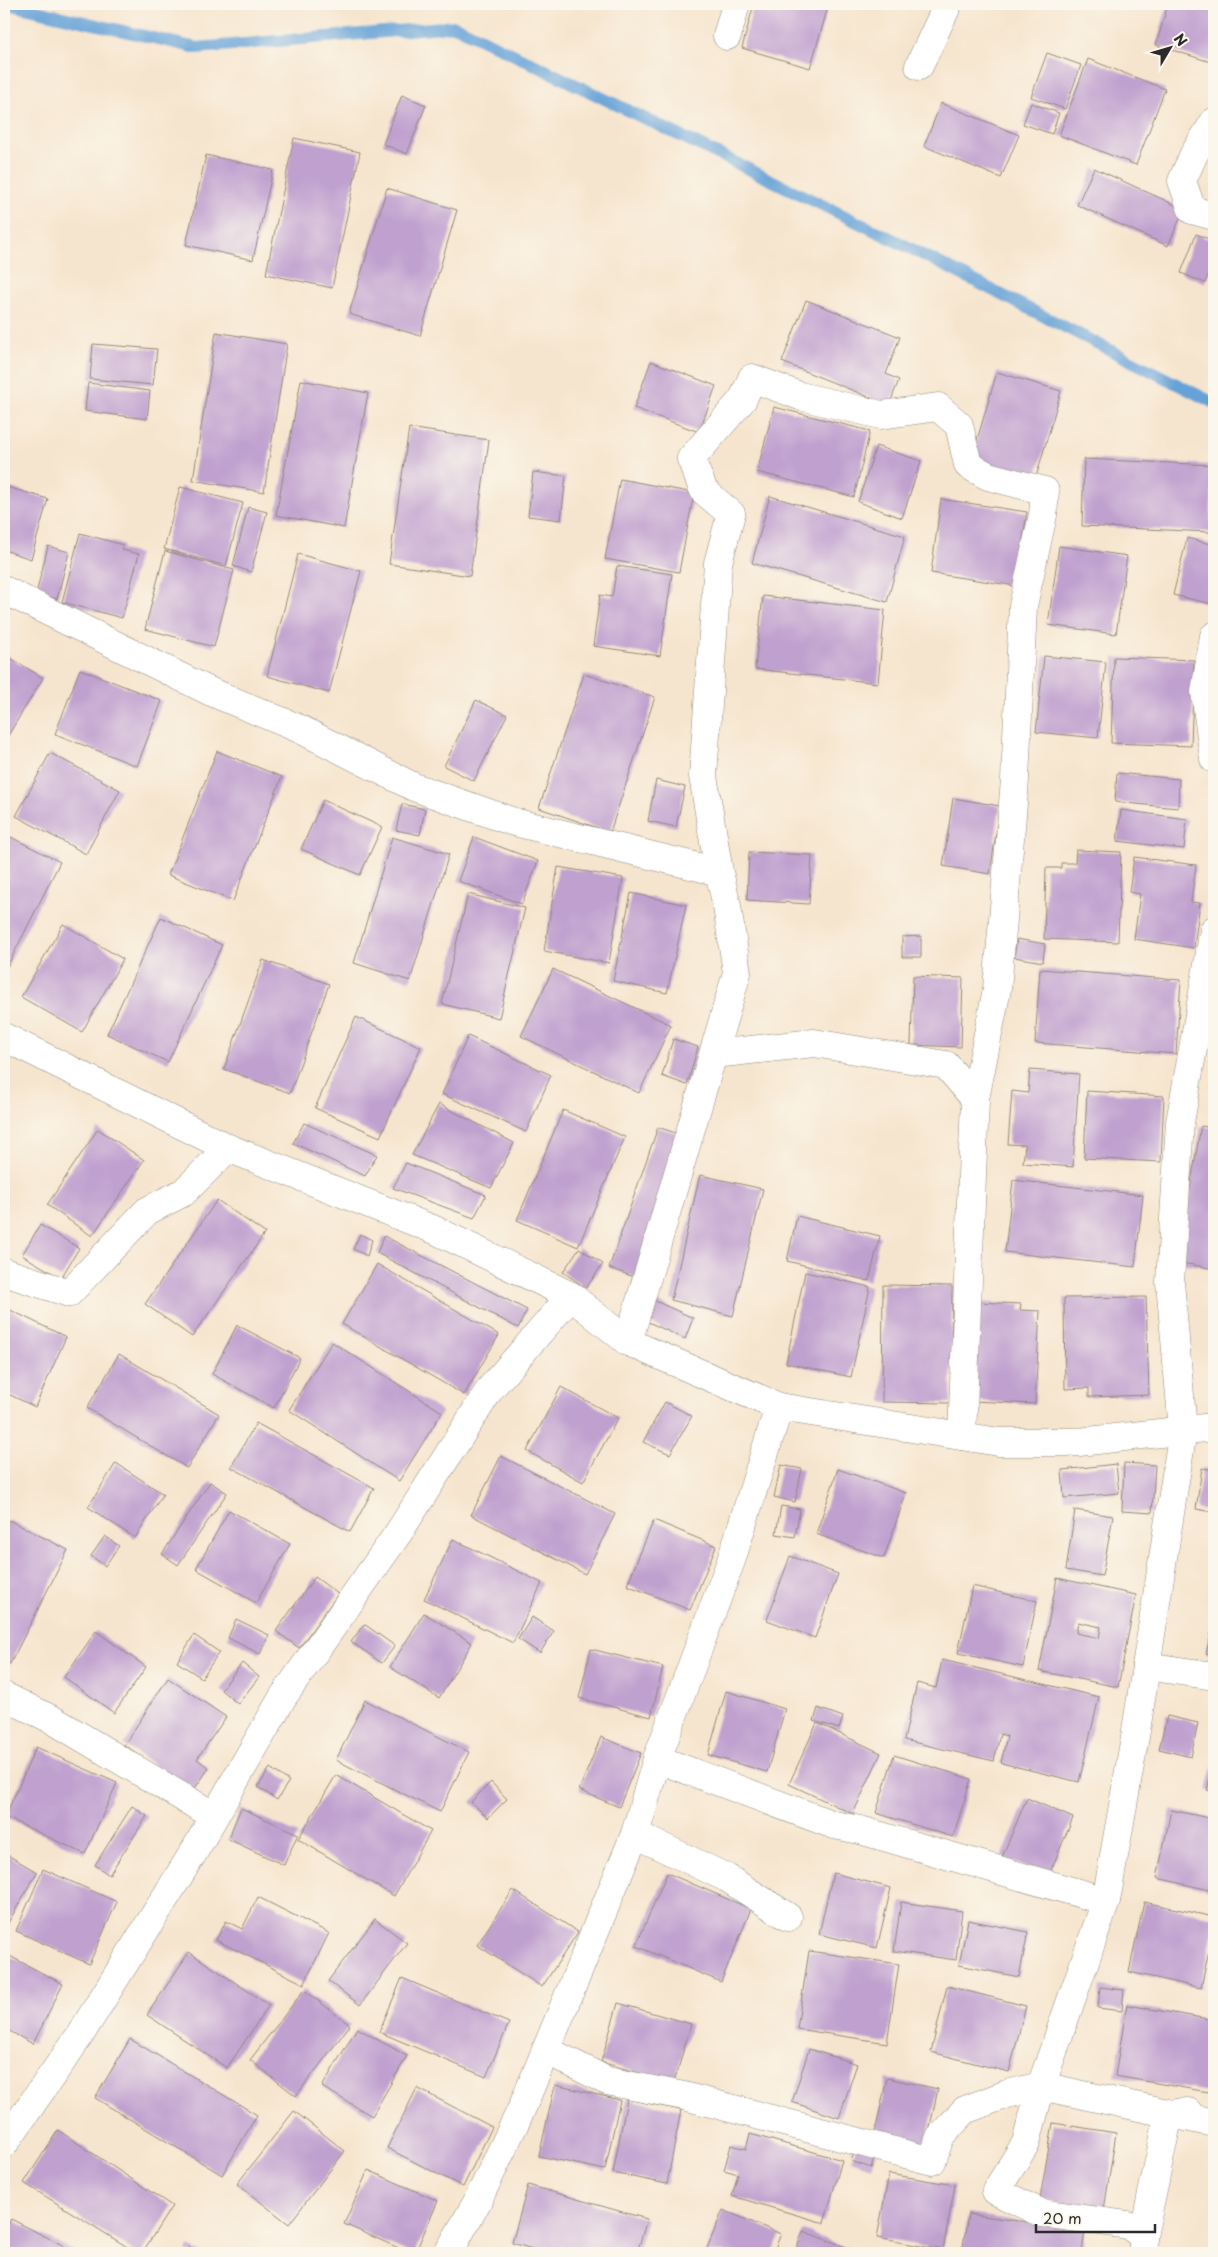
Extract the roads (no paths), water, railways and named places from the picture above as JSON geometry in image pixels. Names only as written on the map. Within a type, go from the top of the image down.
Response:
[{"type":"street","points":[[727,36],[736,4]]},
{"type":"street","points":[[919,66],[948,4]]},
{"type":"street","points":[[1214,122],[1194,154],[1182,181],[1192,210],[1214,216]]},
{"type":"street","points":[[628,1342],[737,973],[727,906],[719,872],[703,776],[718,563],[731,514],[704,491],[691,459],[744,399],[752,378],[800,396],[881,415],[938,407],[959,425],[968,465],[988,476],[1045,491],[1043,515],[1023,606],[1015,780],[997,989],[975,1099],[962,1436]]},
{"type":"street","points":[[4,590],[209,691],[300,729],[414,787],[514,822],[719,872]]},
{"type":"street","points":[[1214,636],[1205,692],[1214,759]]},
{"type":"street","points":[[1143,2245],[1128,2225],[1041,2213],[996,2191],[1026,2143],[1041,2086],[1106,1901],[1146,1666],[1183,1430],[1170,1282],[1179,1131],[1214,930]]},
{"type":"street","points":[[4,1037],[228,1148],[435,1230],[571,1296],[628,1342],[779,1407],[999,1442],[1079,1442],[1214,1427]]},
{"type":"street","points":[[714,1054],[814,1043],[946,1065],[975,1099]]},
{"type":"street","points":[[4,1272],[69,1293],[147,1211],[184,1192],[228,1148]]},
{"type":"street","points":[[4,2144],[80,2035],[214,1816],[283,1697],[399,1532],[490,1388],[571,1296]]},
{"type":"street","points":[[448,2253],[476,2204],[522,2108],[635,1834],[657,1759],[731,1561],[779,1407]]},
{"type":"street","points":[[1146,1666],[1214,1676]]},
{"type":"street","points":[[4,1696],[53,1720],[214,1816]]},
{"type":"street","points":[[657,1759],[834,1826],[860,1830],[1106,1901]]},
{"type":"street","points":[[635,1834],[727,1878],[788,1917]]},
{"type":"street","points":[[546,2050],[607,2081],[684,2096],[932,2161],[940,2137],[965,2110],[1007,2094],[1041,2086],[1214,2123]]},
{"type":"street","points":[[1169,2114],[1214,2109]]},
{"type":"street","points":[[1143,2245],[1169,2114]]},
{"type":"waterway","points":[[7,4],[197,48],[455,26],[898,242],[1214,403]]}]
